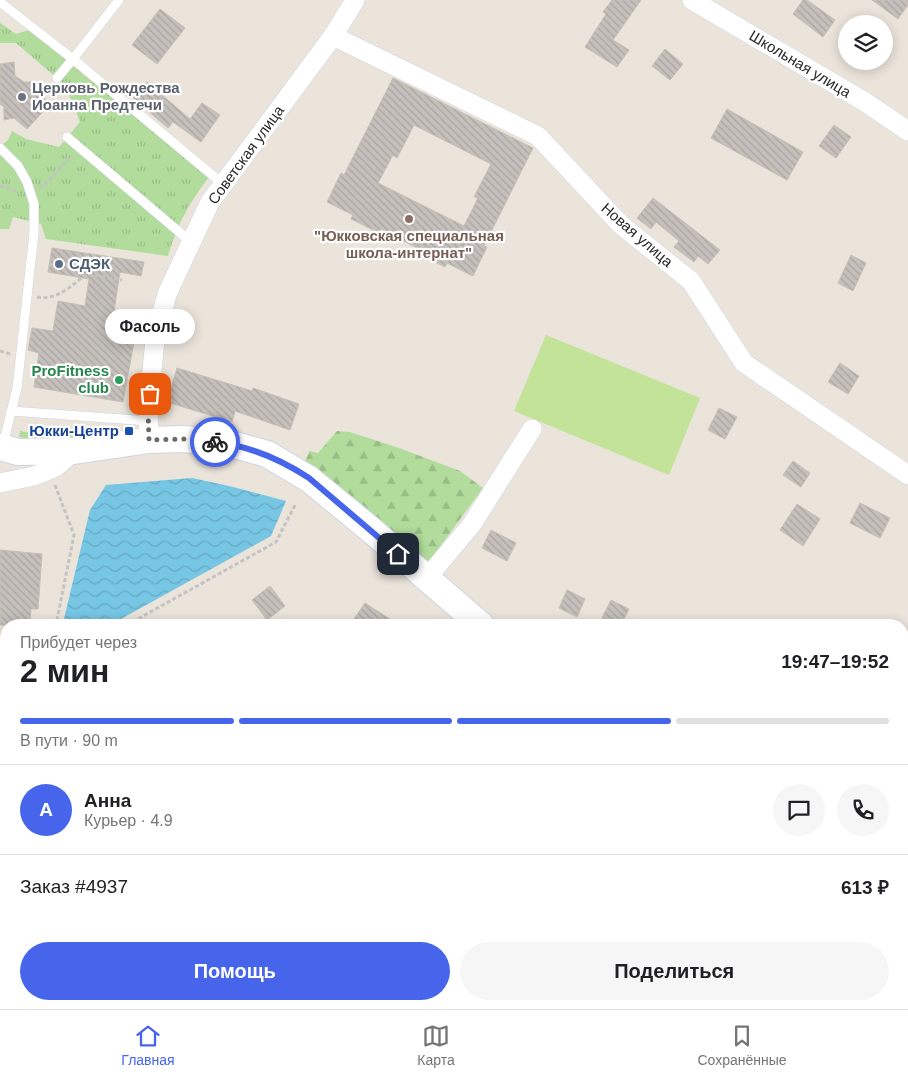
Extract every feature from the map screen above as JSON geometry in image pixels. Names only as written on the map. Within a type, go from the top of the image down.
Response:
[{"type":"main road","points":[[1,447],[18,452],[74,451],[149,431],[184,439],[228,443],[267,454],[309,478],[474,619]]},
{"type":"street","name":"Советская улица","points":[[149,431],[155,340],[167,294],[210,202],[333,36],[355,0]]},
{"type":"street","name":"Школьная улица","points":[[692,0],[865,102],[908,131]]},
{"type":"street","name":"Новая улица","points":[[333,36],[538,136],[621,225],[691,281],[744,363],[908,475]]},
{"type":"street","points":[[427,578],[472,524],[532,429]]},
{"type":"street","points":[[0,483],[34,476],[56,467],[74,451]]},
{"type":"lane","points":[[57,78],[120,0]]},
{"type":"lane","points":[[0,2],[73,59],[223,184]]},
{"type":"lane","points":[[0,14],[16,15]]},
{"type":"lane","points":[[68,138],[191,242]]},
{"type":"lane","points":[[0,148],[18,166],[27,182],[34,204],[34,233],[17,388],[1,447]]},
{"type":"lane","points":[[11,411],[149,431]]},
{"type":"path","points":[[30,193],[51,179],[77,146]]},
{"type":"path","points":[[26,295],[46,299],[69,289],[86,274],[122,280]]},
{"type":"path","points":[[55,485],[74,534],[57,619]]},
{"type":"path","points":[[138,619],[276,542],[295,505]]},
{"type":"green space","points":[[0,23],[16,34],[29,30],[209,177],[184,215],[168,256],[46,239],[41,224],[13,217],[9,229],[0,229],[0,147],[8,140],[12,131],[26,139],[59,147],[80,122],[65,85],[16,43],[0,43]]},
{"type":"green space","points":[[546,335],[700,398],[669,475],[514,411]]},
{"type":"green space","points":[[20,431],[38,434],[78,435],[77,442],[47,442],[19,437]]},
{"type":"green space","points":[[337,431],[350,432],[460,471],[483,488],[428,563],[304,463],[310,451],[318,453]]},
{"type":"water","points":[[192,478],[286,501],[271,536],[121,619],[64,619],[90,510],[106,485]]},
{"type":"building","points":[[612,0],[641,0],[613,40],[629,50],[617,67],[585,47],[606,14],[603,12]]},
{"type":"building","points":[[803,0],[807,0],[835,20],[823,37],[793,14]]},
{"type":"building","points":[[872,0],[908,0],[908,5],[898,19]]},
{"type":"building","points":[[160,9],[185,28],[157,64],[132,45]]},
{"type":"building","points":[[665,49],[683,64],[670,80],[652,66]]},
{"type":"building","name":"Церковь Рождества Иоанна Предтечи","points":[[14,62],[15,76],[24,82],[36,82],[37,91],[50,104],[27,129],[14,118],[4,120],[4,107],[0,104],[0,64]]},
{"type":"building","points":[[393,78],[533,148],[484,246],[487,247],[473,276],[447,263],[445,267],[417,253],[419,249],[381,229],[379,233],[351,219],[353,215],[327,202],[341,173],[344,175]],"holes":[[[414,125],[491,164],[474,197],[478,198],[464,226],[378,183],[393,155],[397,158]]]},
{"type":"building","points":[[147,82],[190,119],[202,103],[220,115],[201,142],[173,122],[168,128],[133,98]]},
{"type":"building","points":[[727,109],[803,152],[787,180],[711,138]]},
{"type":"building","points":[[834,125],[851,137],[836,158],[819,146]]},
{"type":"building","points":[[653,198],[720,250],[708,264],[698,256],[694,262],[674,247],[679,241],[656,222],[651,229],[637,218]]},
{"type":"building","points":[[52,248],[144,262],[141,276],[120,272],[114,311],[139,315],[123,402],[34,387],[39,353],[28,350],[32,328],[53,331],[58,301],[85,306],[89,279],[48,272]]},
{"type":"building","points":[[851,255],[866,263],[853,291],[838,283]]},
{"type":"building","points":[[840,363],[859,376],[848,394],[828,382]]},
{"type":"building","points":[[177,368],[252,391],[253,388],[299,404],[290,430],[235,411],[232,422],[167,402]]},
{"type":"building","points":[[719,408],[737,417],[725,439],[708,430]]},
{"type":"building","points":[[793,461],[810,473],[801,487],[783,475]]},
{"type":"building","points":[[860,503],[890,518],[880,538],[850,523]]},
{"type":"building","points":[[797,504],[820,519],[803,546],[780,530]]},
{"type":"building","points":[[491,530],[516,543],[507,561],[482,548]]},
{"type":"building","points":[[0,550],[42,554],[38,609],[31,609],[30,619],[0,619]]},
{"type":"building","points":[[270,586],[285,606],[266,619],[252,600]]},
{"type":"building","points":[[567,590],[585,599],[577,617],[559,608]]},
{"type":"building","points":[[611,600],[629,609],[624,619],[602,618]]},
{"type":"building","points":[[365,603],[390,619],[354,619]]},
{"type":"way so far","points":[[150,394],[148,411],[149,440],[184,439],[215,442]]},
{"type":"place","name":"Церковь Рождества Иоанна Предтечи","points":[[22,97]]},
{"type":"place","name":"\"Юкковская специальная школа-интернат\"","points":[[409,219]]},
{"type":"place","name":"СДЭК","points":[[59,264]]},
{"type":"place","name":"ProFitness club","points":[[119,380]]},
{"type":"place","name":"Фасоль","points":[[150,394]]},
{"type":"place","name":"Юкки-Центр","points":[[129,431]]},
{"type":"route","points":[[215,442],[228,443],[267,454],[297,470],[309,478],[398,554]]}]
